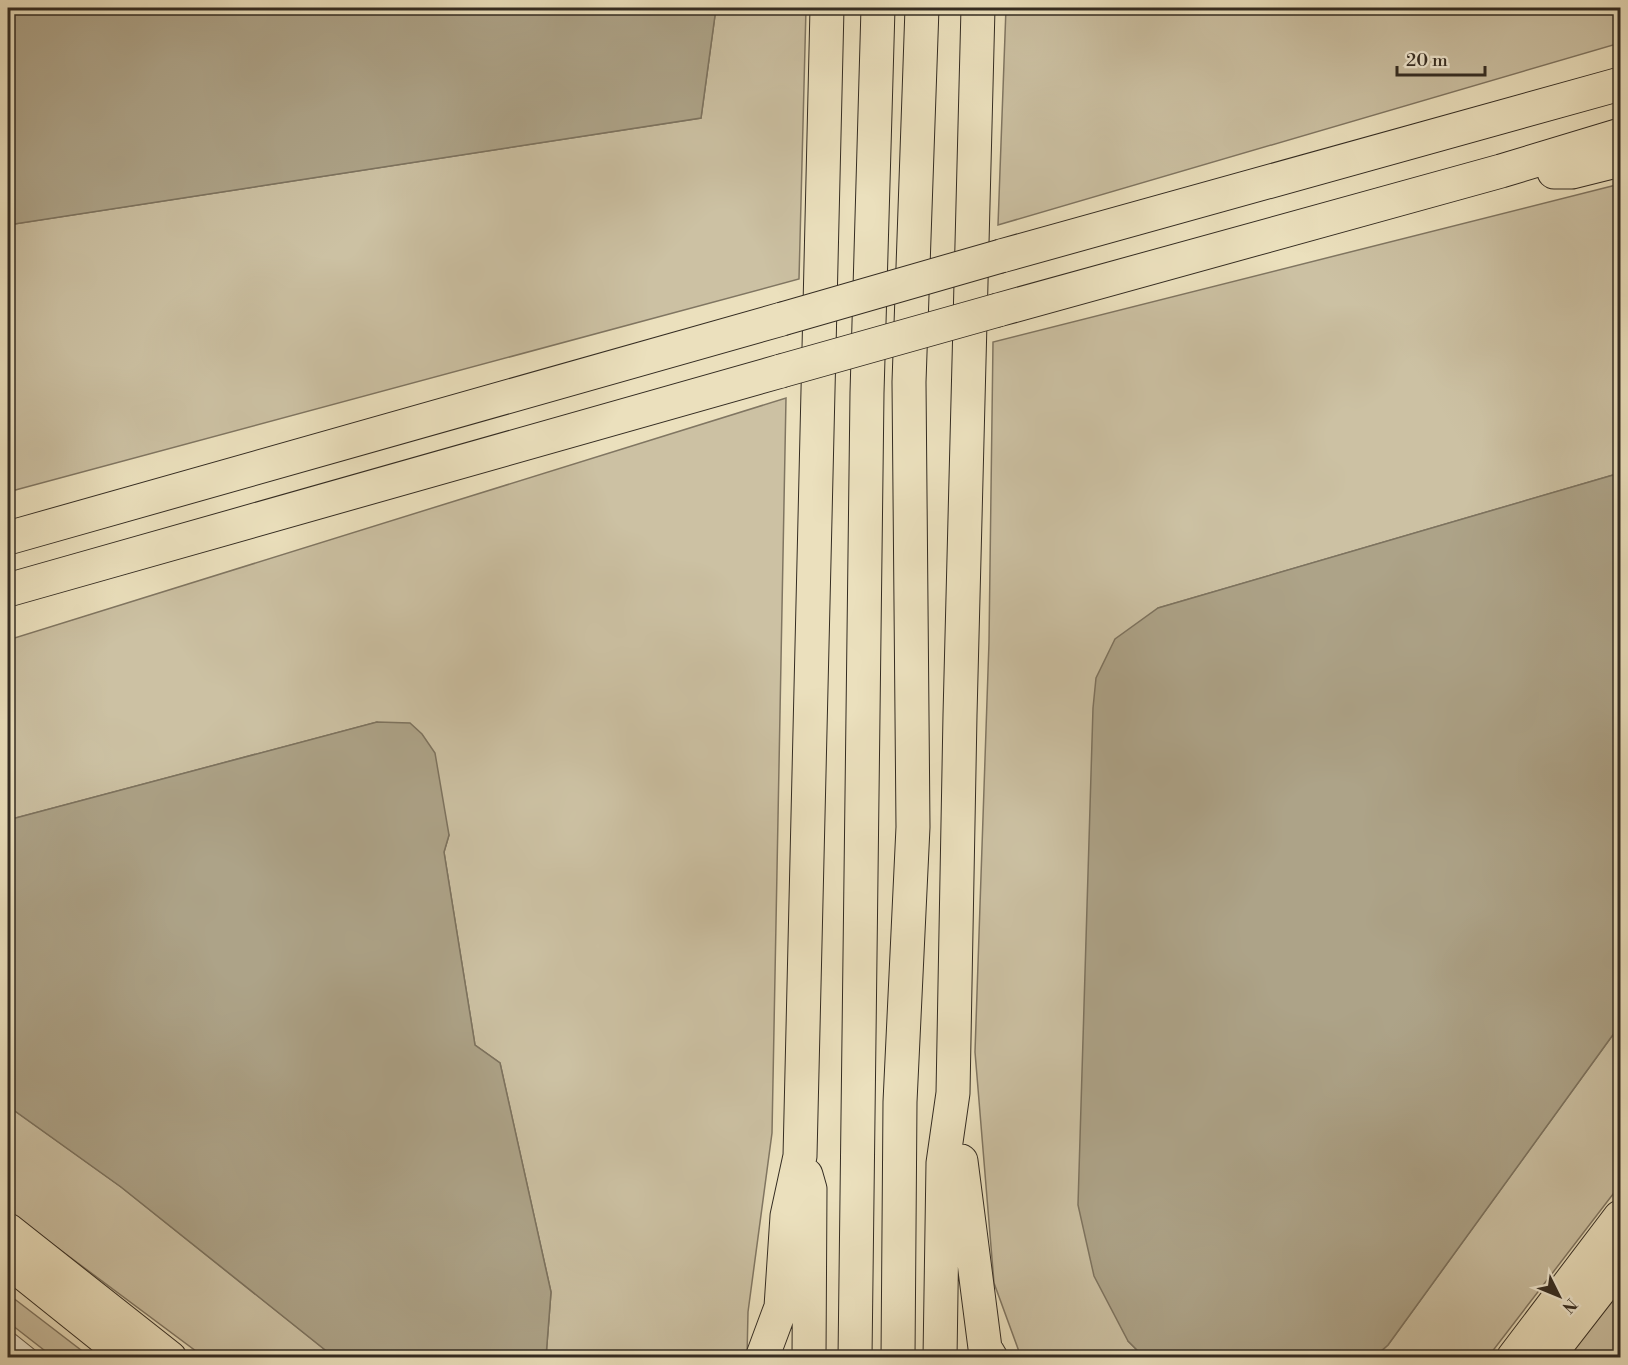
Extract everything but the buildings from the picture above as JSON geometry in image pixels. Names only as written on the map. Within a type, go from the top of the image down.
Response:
[{"type":"highway","points":[[762,1358],[781,1307],[787,1216],[800,1156],[813,526],[827,8]]},
{"type":"highway","points":[[855,1358],[867,393],[878,8]]},
{"type":"highway","points":[[898,1358],[900,1102],[913,827],[909,382],[922,8]]},
{"type":"highway","points":[[940,1358],[943,1163],[952,1093],[978,8]]},
{"type":"highway","points":[[8,538],[1001,256],[1620,84]]},
{"type":"highway","points":[[8,590],[998,310],[1501,171],[1620,135]]},
{"type":"highway","points":[[1501,171],[1572,172],[1620,160]]},
{"type":"highway","points":[[8,530],[41,529]]},
{"type":"highway","points":[[8,611],[90,567]]},
{"type":"highway","points":[[952,1093],[985,1348],[991,1358]]},
{"type":"highway","points":[[800,1156],[810,1189],[809,1358]]},
{"type":"highway","points":[[1513,1358],[1620,1217]]},
{"type":"highway","points":[[8,1230],[170,1358]]},
{"type":"highway","points":[[8,1261],[129,1358]]},
{"type":"highway","points":[[1547,1358],[1620,1264]]},
{"type":"lane","points":[[8,1338],[33,1358]]},
{"type":"shaded area","points":[[8,8],[716,8],[701,118],[8,225]]},
{"type":"shaded area","points":[[716,8],[806,8],[799,279],[8,492],[8,225],[701,118]]},
{"type":"shaded area","points":[[1006,8],[1620,8],[1620,43],[998,225]]},
{"type":"shaded area","points":[[1620,184],[1620,473],[1158,608],[1128,1341],[1144,1357],[1021,1357],[994,1283],[975,1052],[989,642],[993,342]]},
{"type":"shaded area","points":[[786,398],[772,1133],[748,1312],[747,1357],[546,1357],[551,1292],[500,1063],[475,1045],[444,852],[449,835],[377,722],[8,820],[8,640]]},
{"type":"shaded area","points":[[1620,473],[1620,1025],[1388,1345],[1374,1357],[1144,1357],[1128,1341],[1094,1276],[1078,1205],[1093,708],[1096,678],[1115,639],[1158,608]]},
{"type":"shaded area","points":[[377,722],[410,723],[422,734],[435,753],[449,835],[444,852],[475,1045],[500,1063],[551,1292],[546,1357],[334,1357],[121,1187],[8,1106],[8,820]]},
{"type":"shaded area","points":[[1620,1025],[1620,1185],[1488,1357],[1374,1358],[1388,1345]]},
{"type":"shaded area","points":[[8,1106],[121,1187],[334,1357],[204,1357],[8,1211]]},
{"type":"shaded area","points":[[1620,1286],[1620,1357],[1566,1357]]},
{"type":"shaded area","points":[[8,1294],[90,1357],[53,1357],[8,1322]]}]
